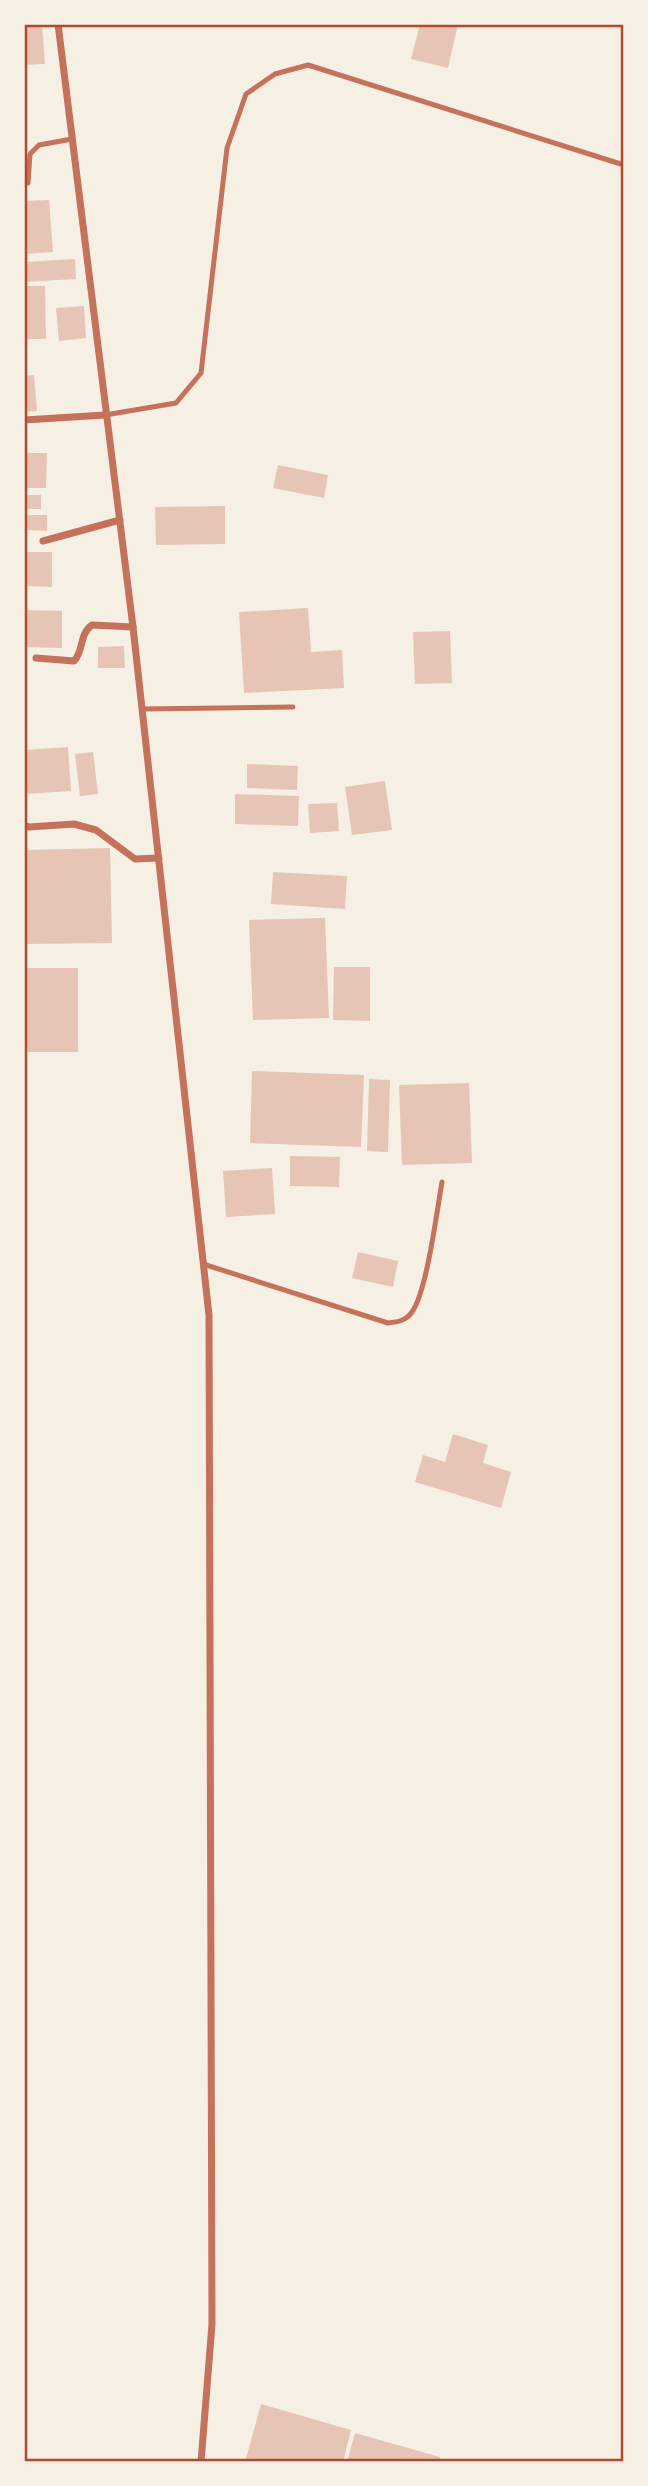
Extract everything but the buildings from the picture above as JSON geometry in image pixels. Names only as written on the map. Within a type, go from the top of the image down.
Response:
[{"type":"street","points":[[58,24],[133,627],[209,1329],[212,2324],[201,2462]]},
{"type":"street","points":[[24,420],[106,415]]},
{"type":"street","points":[[43,541],[120,520]]},
{"type":"street","points":[[36,658],[74,661],[79,657],[85,631],[92,625],[133,627]]},
{"type":"street","points":[[24,825],[74,824],[96,830],[135,859],[159,858]]},
{"type":"lane","points":[[106,415],[176,403],[201,373],[227,148],[246,94],[275,74],[308,65],[624,165]]},
{"type":"lane","points":[[28,184],[30,154],[38,145],[72,139]]},
{"type":"lane","points":[[142,709],[293,707]]},
{"type":"lane","points":[[203,1264],[388,1323],[400,1322],[412,1312],[423,1282],[442,1182]]}]
